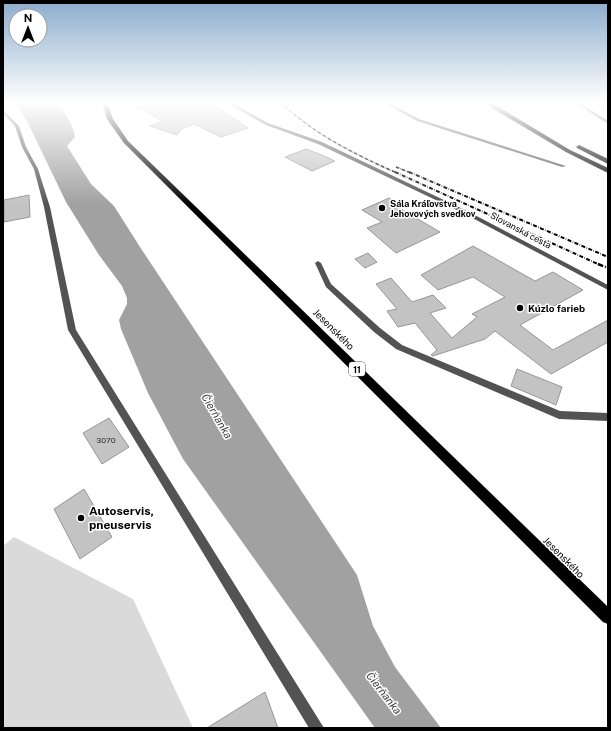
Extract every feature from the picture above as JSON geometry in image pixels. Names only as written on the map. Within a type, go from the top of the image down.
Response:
[{"type":"highway","points":[[543,136],[608,172]]},
{"type":"highway","points":[[571,142],[608,162]]},
{"type":"main road","name":"Jesenského","points":[[122,136],[126,142],[608,617]]},
{"type":"street","points":[[20,136],[24,148],[36,170],[47,207],[72,330],[317,728]]},
{"type":"street","name":"Slovanská cesta","points":[[301,136],[320,143],[465,212],[608,288]]},
{"type":"street","points":[[469,136],[564,166]]},
{"type":"street","points":[[318,264],[328,285],[377,330],[400,347],[559,415],[608,417]]},
{"type":"shaded area","points":[[14,537],[133,599],[193,728],[3,728],[3,546]]},
{"type":"water","name":"Čierňanka","points":[[34,136],[75,136],[67,146],[91,184],[114,206],[357,575],[373,626],[395,667],[441,728],[375,728],[183,459],[148,393],[121,329],[119,320],[127,304],[127,298],[122,286],[99,255],[66,202]]},
{"type":"building","points":[[306,149],[335,161],[312,171],[285,157]]},
{"type":"building","points":[[29,195],[30,217],[4,222],[4,200]]},
{"type":"building","points":[[389,198],[402,206],[399,208],[440,232],[396,253],[367,228],[382,222],[362,210]]},
{"type":"building","points":[[473,246],[535,281],[553,272],[583,290],[520,325],[553,350],[608,320],[608,342],[551,374],[495,331],[485,339],[433,356],[431,355],[437,350],[415,323],[398,327],[387,311],[397,309],[376,284],[391,278],[412,302],[433,295],[446,308],[430,313],[452,338],[477,317],[472,314],[505,297],[473,277],[438,290],[421,275]]},
{"type":"building","points":[[368,253],[377,262],[365,268],[355,259]]},
{"type":"building","points":[[517,369],[562,387],[556,405],[511,386]]},
{"type":"building","points":[[109,418],[129,447],[102,464],[83,433]]},
{"type":"building","points":[[84,489],[112,537],[80,559],[54,509]]},
{"type":"building","points":[[265,692],[278,728],[207,728]]},
{"type":"railway","points":[[325,136],[350,151],[397,173]]},
{"type":"railway","points":[[396,167],[411,173]]},
{"type":"railway","points":[[395,172],[600,265]]},
{"type":"railway","points":[[409,172],[608,257]]},
{"type":"railway","points":[[598,264],[608,268]]},
{"type":"place","name":"Sála Kráľovstva Jehovových svedkov","points":[[382,208]]},
{"type":"place","name":"Kúzlo farieb","points":[[520,308]]},
{"type":"place","name":"Autoservis, pneuservis","points":[[81,518]]}]
